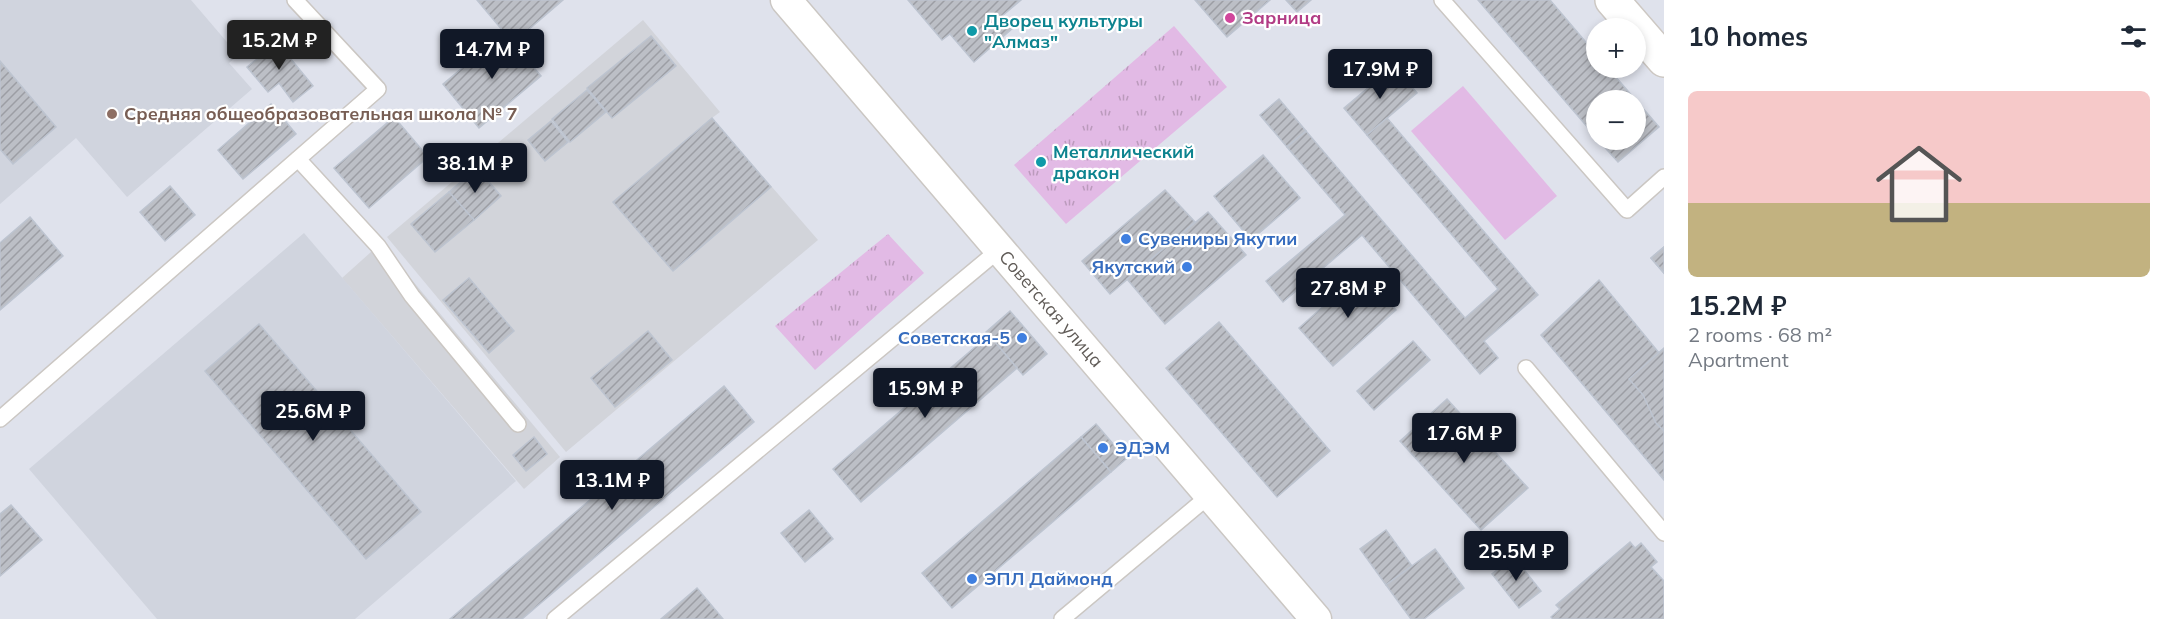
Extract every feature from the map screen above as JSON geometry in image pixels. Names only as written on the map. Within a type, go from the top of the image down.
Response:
[{"type":"main road","points":[[1612,0],[1664,60]]},
{"type":"street","name":"Советская улица","points":[[786,0],[1316,619]]},
{"type":"lane","points":[[0,418],[378,89],[295,0]]},
{"type":"lane","points":[[1442,0],[1627,210],[1664,177]]},
{"type":"lane","points":[[298,159],[378,246],[412,296],[518,424]]},
{"type":"lane","points":[[555,619],[1000,249]]},
{"type":"lane","points":[[1526,368],[1664,533]]},
{"type":"lane","points":[[1062,619],[1210,495]]},
{"type":"shaded area","name":"Cредняя общеобразовательная школа № 7","points":[[0,0],[191,0],[238,55],[229,63],[252,89],[127,197],[76,138],[0,204]]},
{"type":"shaded area","points":[[643,20],[720,112],[712,118],[818,240],[566,452],[387,237]]},
{"type":"shaded area","points":[[304,233],[516,481],[355,619],[157,619],[29,469]]},
{"type":"shaded area","points":[[381,243],[560,457],[524,489],[342,278]]},
{"type":"green space","points":[[1174,26],[1227,87],[1066,224],[1014,165]]},
{"type":"green space","points":[[1463,86],[1557,196],[1505,240],[1411,131]]},
{"type":"green space","points":[[888,234],[924,273],[815,370],[775,326]]},
{"type":"building","points":[[477,0],[563,0],[513,43]]},
{"type":"building","name":"Дворец культуры \"Алмаз\"","points":[[908,0],[1021,0],[1002,16],[1013,28],[974,62],[950,34],[942,40]]},
{"type":"building","name":"Зарница","points":[[1195,0],[1270,0],[1227,37]]},
{"type":"building","name":"Зарница","points":[[1286,0],[1311,0],[1297,12]]},
{"type":"building","points":[[1478,0],[1550,0],[1586,42],[1586,78],[1617,78],[1627,90],[1586,90],[1586,125]]},
{"type":"building","points":[[504,33],[541,76],[479,128],[443,84]]},
{"type":"building","points":[[651,36],[676,66],[612,118],[587,88]]},
{"type":"building","points":[[269,40],[274,45],[277,42],[313,86],[293,102],[279,83],[268,92],[247,67],[262,55],[258,49]]},
{"type":"building","points":[[0,61],[56,127],[13,164],[0,149]]},
{"type":"building","points":[[1394,66],[1417,93],[1367,135],[1344,108]]},
{"type":"building","points":[[587,90],[606,112],[570,142],[552,119]]},
{"type":"building","points":[[1279,99],[1306,131],[1287,147],[1260,115]]},
{"type":"building","points":[[271,104],[296,134],[243,179],[218,150]]},
{"type":"building","points":[[1646,112],[1659,127],[1646,138]]},
{"type":"building","points":[[394,117],[428,157],[369,208],[334,168]]},
{"type":"building","points":[[712,118],[771,187],[673,271],[613,202]]},
{"type":"building","points":[[1387,118],[1538,295],[1484,341],[1498,358],[1480,374],[1362,235],[1283,302],[1266,281],[1345,215],[1287,147],[1306,131],[1465,318],[1498,289],[1367,135]]},
{"type":"building","points":[[551,121],[568,142],[545,161],[528,140]]},
{"type":"building","points":[[1607,150],[1632,150],[1618,162]]},
{"type":"building","points":[[1263,155],[1300,198],[1251,240],[1214,196]]},
{"type":"building","points":[[477,168],[501,196],[474,220],[449,192]]},
{"type":"building","points":[[170,186],[195,215],[165,241],[140,212]]},
{"type":"building","name":"Якутский","points":[[1165,190],[1195,222],[1110,294],[1082,261]]},
{"type":"building","points":[[449,192],[474,220],[435,252],[411,224]]},
{"type":"building","name":"Якутский","points":[[1208,212],[1246,255],[1165,324],[1127,279]]},
{"type":"building","points":[[30,217],[63,256],[0,310],[0,243]]},
{"type":"building","points":[[1664,247],[1664,273],[1651,258]]},
{"type":"building","points":[[1664,247],[1664,273],[1651,258]]},
{"type":"building","points":[[1362,272],[1396,310],[1333,366],[1299,328]]},
{"type":"building","points":[[469,278],[514,331],[489,353],[443,300]]},
{"type":"building","points":[[1599,280],[1664,359],[1664,480],[1541,335]]},
{"type":"building","points":[[1010,311],[1047,354],[1023,375],[986,332]]},
{"type":"building","points":[[1219,322],[1330,451],[1277,497],[1166,368]]},
{"type":"building","points":[[259,324],[421,512],[366,559],[205,371]]},
{"type":"building","points":[[648,331],[672,360],[615,407],[591,378]]},
{"type":"building","points":[[989,335],[1017,368],[861,502],[833,469]]},
{"type":"building","points":[[1413,341],[1430,360],[1374,410],[1357,391]]},
{"type":"building","points":[[1664,348],[1664,431],[1656,423],[1643,395],[1629,379]]},
{"type":"building","points":[[724,386],[754,422],[522,619],[450,619]]},
{"type":"building","points":[[1447,399],[1528,488],[1481,530],[1400,441]]},
{"type":"building","name":"ЭДЭМ","points":[[1096,424],[1126,459],[1111,472],[1081,437]]},
{"type":"building","points":[[534,437],[547,454],[526,471],[513,455]]},
{"type":"building","points":[[1081,437],[1111,472],[952,608],[922,573]]},
{"type":"building","points":[[11,505],[42,540],[0,576],[0,514]]},
{"type":"building","points":[[809,510],[833,539],[805,562],[781,533]]},
{"type":"building","points":[[1386,530],[1412,566],[1386,585],[1360,549]]},
{"type":"building","points":[[1630,542],[1635,548],[1641,543],[1657,562],[1651,567],[1664,581],[1664,619],[1553,619],[1551,617],[1560,609],[1556,605]]},
{"type":"building","points":[[1435,549],[1464,588],[1424,619],[1411,619],[1386,585]]},
{"type":"building","points":[[1514,557],[1541,591],[1519,608],[1492,574]]},
{"type":"building","points":[[697,588],[723,619],[661,619]]},
{"type":"place","name":"Зарница","points":[[1230,18]]},
{"type":"place","name":"Дворец культуры \"Алмаз\"","points":[[972,31]]},
{"type":"place","name":"Cредняя общеобразовательная школа № 7","points":[[112,114]]},
{"type":"place","name":"Металлический дракон","points":[[1041,162]]},
{"type":"place","name":"Сувениры Якутии","points":[[1126,239]]},
{"type":"place","name":"Якутский","points":[[1187,267]]},
{"type":"place","name":"Советская-5","points":[[1022,338]]},
{"type":"place","name":"ЭДЭМ","points":[[1103,448]]},
{"type":"place","name":"ЭПЛ Даймонд","points":[[972,579]]}]
